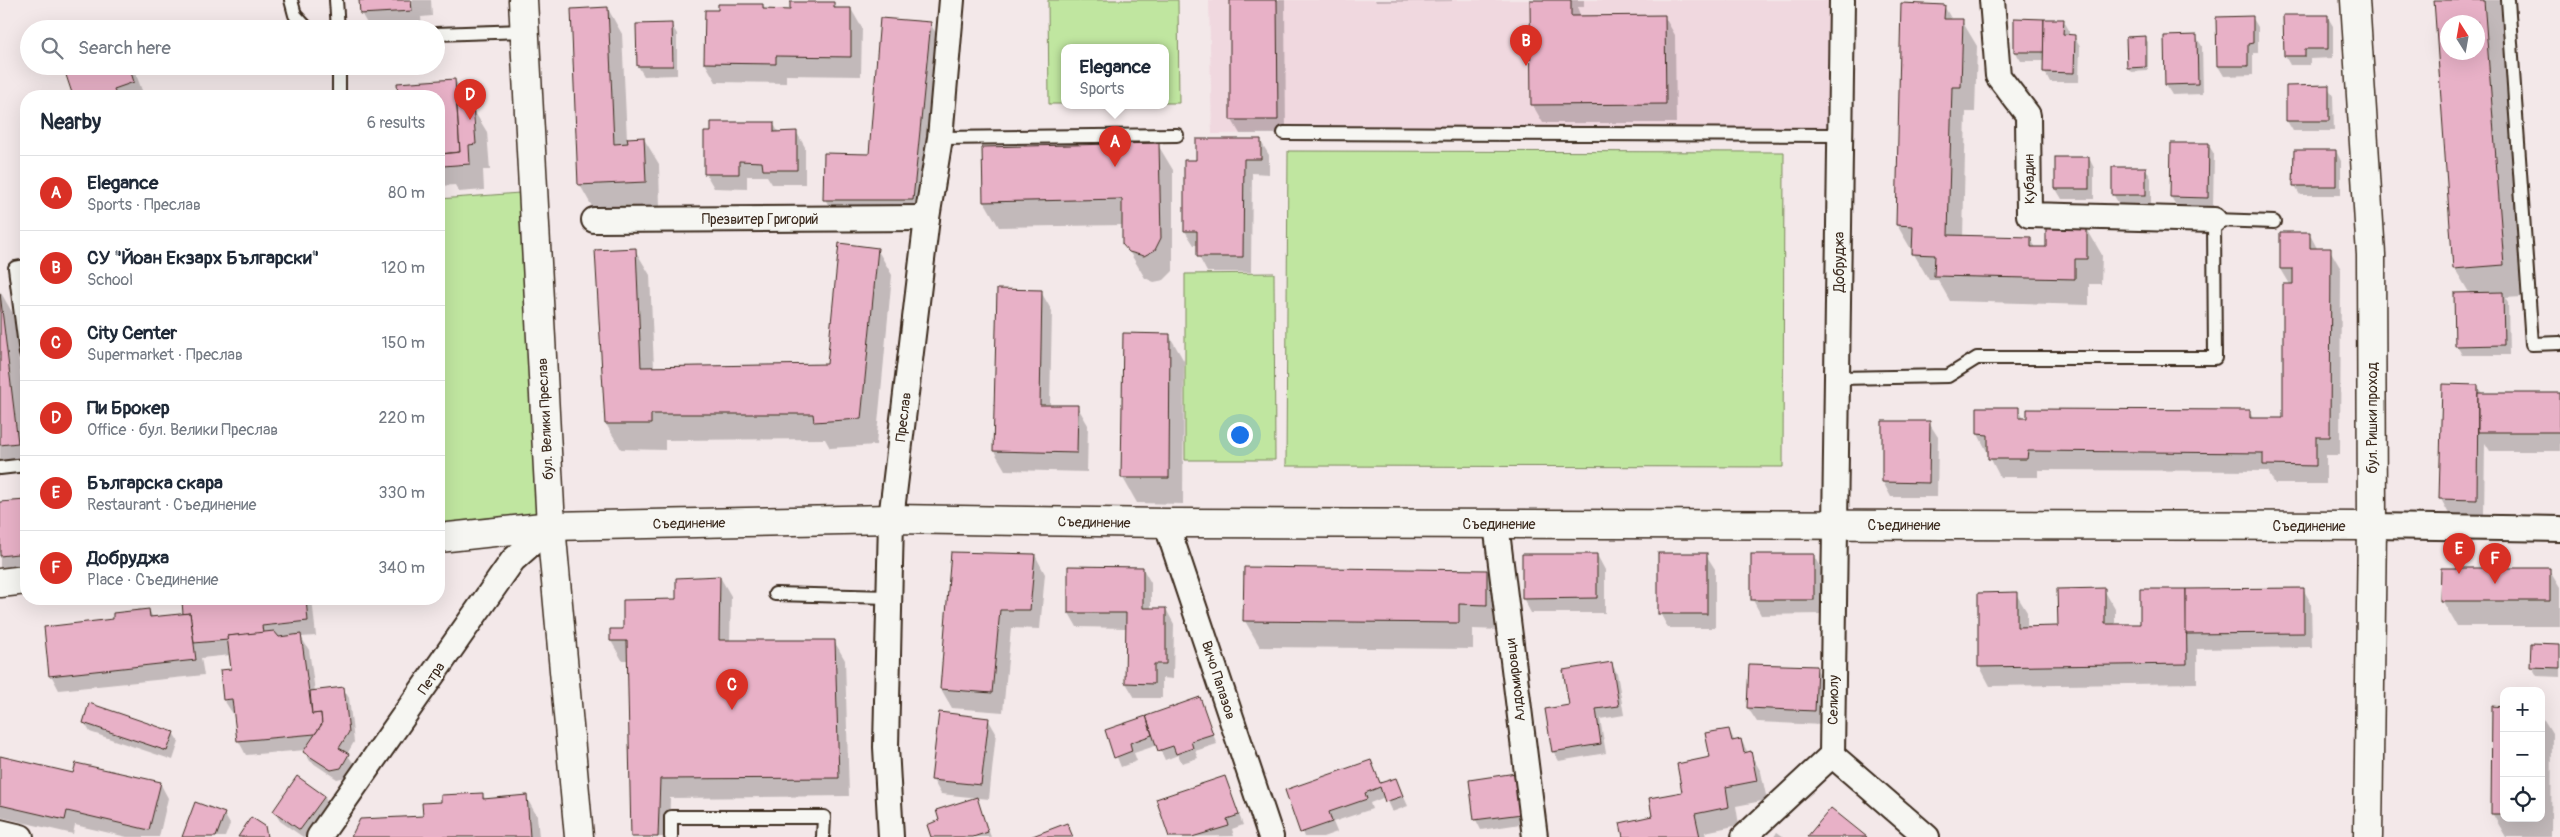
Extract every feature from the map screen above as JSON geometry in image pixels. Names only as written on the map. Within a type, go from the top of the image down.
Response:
[{"type":"street","name":"бул. Велики Преслав","points":[[523,0],[551,526],[579,837]]},
{"type":"street","name":"Преслав","points":[[891,837],[886,747],[891,519],[926,218],[940,138],[952,0]]},
{"type":"street","name":"Добруджа","points":[[1835,524],[1842,0]]},
{"type":"street","name":"Кубадин","points":[[1992,0],[1998,76],[2028,115],[2029,215],[2214,220]]},
{"type":"street","name":"бул. Ришки проход","points":[[2355,0],[2371,255],[2372,526],[2368,837]]},
{"type":"street","name":"Презвитер Григорий","points":[[594,220],[926,218]]},
{"type":"street","name":"Съединение","points":[[445,537],[551,526],[891,519],[1166,523],[2372,526],[2560,529]]},
{"type":"street","name":"Вичо Папазов","points":[[1166,523],[1270,837]]},
{"type":"street","name":"Алдомировци","points":[[1496,524],[1534,837]]},
{"type":"street","name":"Селиолу","points":[[1832,755],[1835,524]]},
{"type":"street","name":"Петра","points":[[318,837],[513,560],[551,526]]},
{"type":"street","points":[[0,583],[20,581]]},
{"type":"street","points":[[1744,837],[1832,755],[1927,837]]},
{"type":"street","points":[[0,832],[21,837]]},
{"type":"lane","points":[[292,0],[295,15],[300,20]]},
{"type":"lane","points":[[336,0],[337,20]]},
{"type":"lane","points":[[2508,0],[2532,344],[2560,343]]},
{"type":"lane","points":[[445,34],[525,31]]},
{"type":"lane","points":[[338,75],[339,90]]},
{"type":"lane","points":[[1284,133],[1840,135]]},
{"type":"lane","points":[[940,138],[1177,135]]},
{"type":"lane","points":[[1838,378],[1948,376],[1977,358],[2215,358],[2214,220],[2274,222]]},
{"type":"lane","points":[[20,267],[15,268],[20,307]]},
{"type":"lane","points":[[0,468],[20,466]]},
{"type":"lane","points":[[775,594],[889,597]]},
{"type":"lane","points":[[671,837],[671,817],[824,817],[823,837]]},
{"type":"shaded area","points":[[1209,0],[1843,0],[1840,135],[1212,134]]},
{"type":"green space","points":[[1048,0],[1178,0],[1179,103],[1169,103],[1169,44],[1061,44],[1061,104],[1049,104]]},
{"type":"green space","points":[[1288,151],[1784,152],[1783,467],[1286,466]]},
{"type":"green space","points":[[533,192],[551,526],[445,537],[445,199]]},
{"type":"green space","points":[[1274,273],[1275,460],[1185,460],[1185,274]]},
{"type":"building","points":[[359,0],[411,0],[412,11],[360,14]]},
{"type":"building","points":[[1230,0],[1277,0],[1278,120],[1230,120]]},
{"type":"building","points":[[1530,0],[1571,0],[1571,16],[1665,15],[1666,104],[1531,105]]},
{"type":"building","points":[[2434,0],[2484,0],[2504,265],[2453,269]]},
{"type":"building","points":[[790,2],[834,2],[834,8],[851,8],[851,57],[776,56],[776,64],[704,63],[705,10],[718,10],[718,4],[763,4],[763,9],[790,10]]},
{"type":"building","points":[[1901,3],[1945,5],[1944,19],[1963,19],[1961,87],[1952,87],[1948,235],[2031,237],[2031,247],[2046,247],[2046,227],[2087,228],[2087,259],[2075,259],[2075,279],[1934,276],[1935,255],[1912,254],[1913,226],[1896,225]]},
{"type":"building","points":[[608,7],[614,144],[628,143],[627,138],[644,137],[646,182],[578,185],[571,9]]},
{"type":"building","points":[[2283,15],[2328,15],[2328,49],[2305,49],[2305,56],[2284,56]]},
{"type":"building","points":[[2253,16],[2253,43],[2248,44],[2248,66],[2217,66],[2216,17]]},
{"type":"building","points":[[880,18],[931,22],[913,200],[823,200],[824,153],[869,154]]},
{"type":"building","points":[[2014,18],[2044,19],[2044,52],[2014,52]]},
{"type":"building","points":[[2044,19],[2064,19],[2063,34],[2075,35],[2074,73],[2043,72]]},
{"type":"building","points":[[672,23],[673,66],[637,66],[636,24]]},
{"type":"building","points":[[2197,35],[2198,84],[2165,85],[2164,36]]},
{"type":"building","points":[[2146,36],[2146,67],[2127,68],[2126,37]]},
{"type":"building","points":[[66,75],[132,75],[134,82],[114,90],[71,90]]},
{"type":"building","points":[[455,79],[460,152],[445,153],[445,90],[398,90],[397,83]]},
{"type":"building","points":[[2329,85],[2329,121],[2286,121],[2286,86]]},
{"type":"building","points":[[473,105],[476,144],[469,145],[470,164],[445,166],[445,154],[460,152],[457,106]]},
{"type":"building","points":[[711,122],[774,122],[774,132],[797,131],[797,170],[763,170],[762,162],[739,161],[739,174],[704,174],[704,132],[711,132]]},
{"type":"building","points":[[1196,139],[1261,139],[1261,159],[1244,159],[1243,257],[1197,257],[1197,231],[1184,231],[1184,160],[1196,160]]},
{"type":"building","points":[[1159,143],[1161,238],[1155,250],[1144,256],[1129,252],[1122,244],[1122,199],[983,202],[982,147]]},
{"type":"building","points":[[2171,143],[2209,143],[2208,198],[2170,197]]},
{"type":"building","points":[[2294,150],[2336,150],[2336,186],[2293,186]]},
{"type":"building","points":[[2055,157],[2089,157],[2089,189],[2055,189]]},
{"type":"building","points":[[2112,167],[2146,167],[2146,195],[2112,195]]},
{"type":"building","points":[[2280,232],[2310,232],[2310,248],[2331,248],[2330,437],[2316,437],[2316,466],[2263,465],[2263,453],[2028,451],[2027,459],[1988,459],[1988,435],[1977,434],[1977,407],[2019,407],[2019,418],[2027,418],[2027,409],[2250,410],[2250,418],[2283,418],[2283,284],[2293,284],[2293,269],[2280,269]]},
{"type":"building","points":[[839,243],[878,248],[861,419],[814,422],[813,414],[651,414],[651,424],[605,424],[595,250],[636,248],[641,367],[827,364]]},
{"type":"building","points":[[997,289],[1042,290],[1040,405],[1078,405],[1077,453],[993,451]]},
{"type":"building","points":[[2503,292],[2504,345],[2455,346],[2454,293]]},
{"type":"building","points":[[0,293],[18,443],[0,445]]},
{"type":"building","points":[[1123,333],[1170,334],[1169,478],[1121,478]]},
{"type":"building","points":[[2442,384],[2478,385],[2477,500],[2439,499]]},
{"type":"building","points":[[2478,393],[2560,393],[2560,432],[2478,432]]},
{"type":"building","points":[[1882,421],[1930,421],[1929,483],[1882,482]]},
{"type":"building","points":[[20,500],[20,554],[0,556],[0,502]]},
{"type":"building","points":[[951,552],[1035,554],[1030,610],[1000,610],[992,693],[940,689]]},
{"type":"building","points":[[1658,553],[1707,553],[1707,614],[1658,614]]},
{"type":"building","points":[[1522,554],[1597,554],[1597,598],[1522,599]]},
{"type":"building","points":[[1751,554],[1814,554],[1814,600],[1751,600]]},
{"type":"building","points":[[1068,566],[1143,567],[1143,608],[1166,608],[1166,664],[1154,664],[1154,684],[1125,683],[1126,613],[1068,613]]},
{"type":"building","points":[[1244,567],[1487,570],[1487,605],[1459,604],[1459,623],[1243,621]]},
{"type":"building","points":[[2441,568],[2550,568],[2550,601],[2440,601]]},
{"type":"building","points":[[720,576],[719,640],[835,640],[839,778],[660,779],[658,837],[631,837],[627,641],[610,641],[610,629],[623,629],[623,600],[676,599],[676,578]]},
{"type":"building","points":[[2105,588],[2105,624],[2140,624],[2140,589],[2186,589],[2187,664],[1978,667],[1978,593],[2017,592],[2017,627],[2058,626],[2057,589]]},
{"type":"building","points":[[2304,588],[2304,633],[2186,634],[2186,589]]},
{"type":"building","points":[[182,605],[307,605],[308,621],[262,626],[263,633],[227,636],[228,640],[194,643],[190,613],[183,614]]},
{"type":"building","points":[[149,609],[150,617],[190,613],[196,660],[49,676],[44,627],[113,619],[113,613]]},
{"type":"building","points":[[274,631],[279,637],[301,634],[312,714],[321,713],[322,724],[315,734],[237,741],[232,699],[223,700],[220,670],[231,669],[227,636]]},
{"type":"building","points":[[2531,643],[2560,644],[2560,668],[2530,667]]},
{"type":"building","points":[[1612,662],[1619,706],[1596,709],[1601,744],[1552,752],[1545,709],[1569,705],[1563,670]]},
{"type":"building","points":[[1749,664],[1817,666],[1815,711],[1747,708]]},
{"type":"building","points":[[344,687],[349,732],[339,748],[349,754],[341,768],[331,770],[303,752],[322,724],[321,713],[312,714],[310,691]]},
{"type":"building","points":[[1200,697],[1213,734],[1191,741],[1193,748],[1176,754],[1173,746],[1158,751],[1146,716]]},
{"type":"building","points":[[89,703],[174,732],[167,751],[83,723]]},
{"type":"building","points":[[2492,706],[2500,707],[2500,814],[2491,814]]},
{"type":"building","points":[[939,712],[989,718],[981,785],[931,780]]},
{"type":"building","points":[[1146,716],[1152,735],[1130,743],[1132,751],[1114,758],[1105,730]]},
{"type":"building","points":[[1729,729],[1732,741],[1741,739],[1744,753],[1751,751],[1757,781],[1726,787],[1729,807],[1695,814],[1700,837],[1623,837],[1620,823],[1652,816],[1649,798],[1682,792],[1677,764],[1710,757],[1705,733]]},
{"type":"building","points":[[0,756],[73,773],[76,763],[161,782],[149,830],[67,811],[65,820],[0,805]]},
{"type":"building","points":[[1371,760],[1380,783],[1396,778],[1403,796],[1385,802],[1380,787],[1365,793],[1367,799],[1329,812],[1332,822],[1300,833],[1285,790]]},
{"type":"building","points":[[1516,773],[1522,814],[1474,820],[1469,780]]},
{"type":"building","points":[[297,776],[325,796],[300,830],[273,811]]},
{"type":"building","points":[[1225,776],[1239,815],[1227,819],[1229,826],[1192,837],[1169,837],[1156,799]]},
{"type":"building","points":[[483,793],[483,799],[527,795],[530,837],[351,837],[360,819],[423,816],[422,803],[441,802],[441,795]]},
{"type":"building","points":[[977,797],[988,832],[973,837],[931,837],[927,825],[939,820],[936,810]]},
{"type":"building","points":[[195,802],[225,813],[216,837],[182,837]]},
{"type":"building","points":[[1831,808],[1867,837],[1807,837]]},
{"type":"building","points":[[251,817],[265,826],[267,837],[238,837]]},
{"type":"building","points":[[1067,823],[1073,837],[1030,837]]},
{"type":"place","name":"СУ \"Йоан Екзарх Български\"","points":[[1526,66]]},
{"type":"place","name":"Пи Брокер","points":[[470,120]]},
{"type":"place","name":"Elegance","points":[[1115,167]]},
{"type":"place","name":"Българска скара","points":[[2459,574]]},
{"type":"place","name":"Добруджа","points":[[2495,584]]},
{"type":"place","name":"City Center","points":[[732,710]]}]
